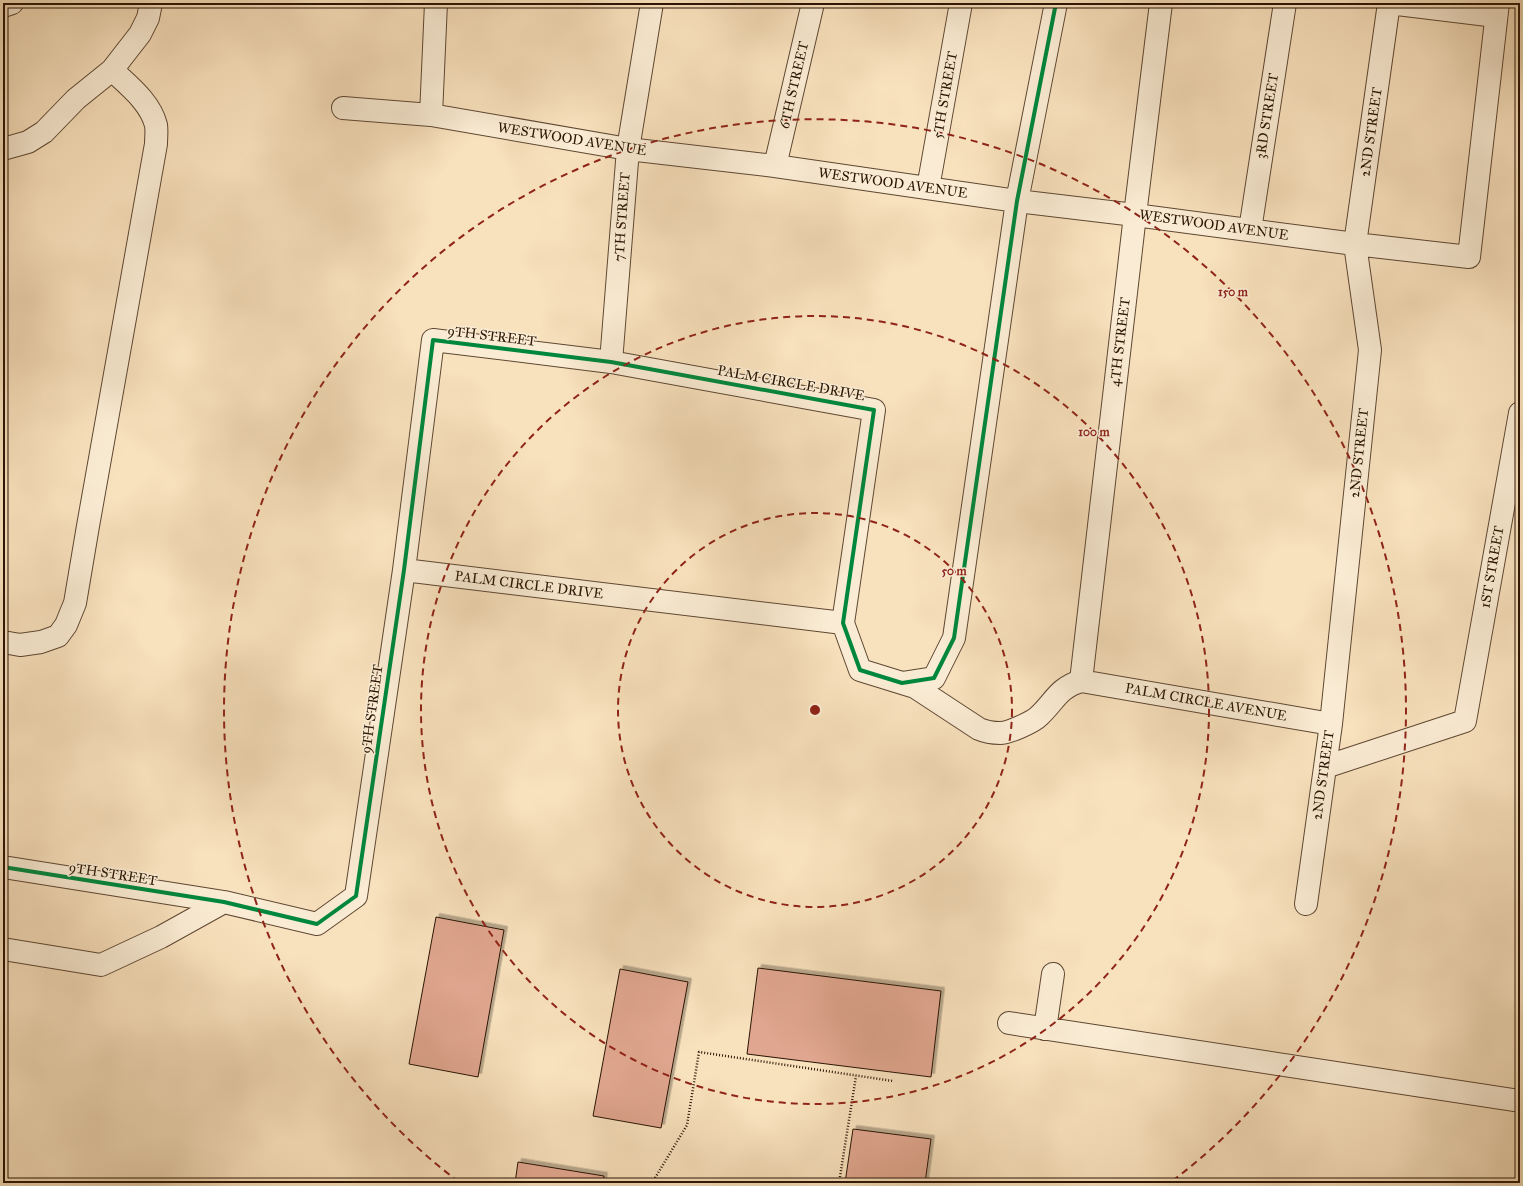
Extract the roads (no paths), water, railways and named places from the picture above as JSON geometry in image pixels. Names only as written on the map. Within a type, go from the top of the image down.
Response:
[{"type":"street","points":[[3,6],[12,3]]},
{"type":"street","points":[[3,149],[28,142],[44,132],[76,99],[112,70],[140,34],[148,18],[151,3]]},
{"type":"street","points":[[431,115],[436,3]]},
{"type":"street","name":"7TH STREET","points":[[611,362],[628,149],[652,3]]},
{"type":"street","name":"6TH STREET","points":[[775,166],[813,3]]},
{"type":"street","name":"5TH STREET","points":[[928,188],[961,3]]},
{"type":"street","points":[[902,683],[934,678],[954,638],[1017,201],[1056,3]]},
{"type":"street","name":"4TH STREET","points":[[1081,681],[1134,215],[1162,3]]},
{"type":"street","name":"3RD STREET","points":[[1250,230],[1284,3]]},
{"type":"street","points":[[1389,3],[1497,10]]},
{"type":"street","name":"2ND STREET","points":[[1306,904],[1331,724],[1370,350],[1355,244],[1389,3]]},
{"type":"street","name":"WESTWOOD AVENUE","points":[[343,108],[431,115],[628,149],[775,166],[1017,201],[1469,257],[1497,10]]},
{"type":"street","points":[[3,642],[20,645],[41,642],[58,636],[66,625],[75,603],[156,144],[156,126],[149,109],[135,91],[112,70]]},
{"type":"street","name":"9TH STREET","points":[[3,867],[224,902],[317,924],[356,896],[404,570],[433,340],[611,362]]},
{"type":"street","name":"PALM CIRCLE DRIVE","points":[[404,570],[843,623],[874,410],[611,362]]},
{"type":"street","name":"1ST STREET","points":[[1324,767],[1465,721],[1520,413]]},
{"type":"street","points":[[843,623],[860,670],[915,687],[979,730],[1002,733],[1039,717],[1062,690],[1070,684],[1081,681]]},
{"type":"street","name":"PALM CIRCLE AVENUE","points":[[1081,681],[1331,724]]},
{"type":"street","points":[[3,949],[102,965],[161,937],[224,902]]},
{"type":"street","points":[[1053,974],[1028,1026],[1520,1101]]}]
